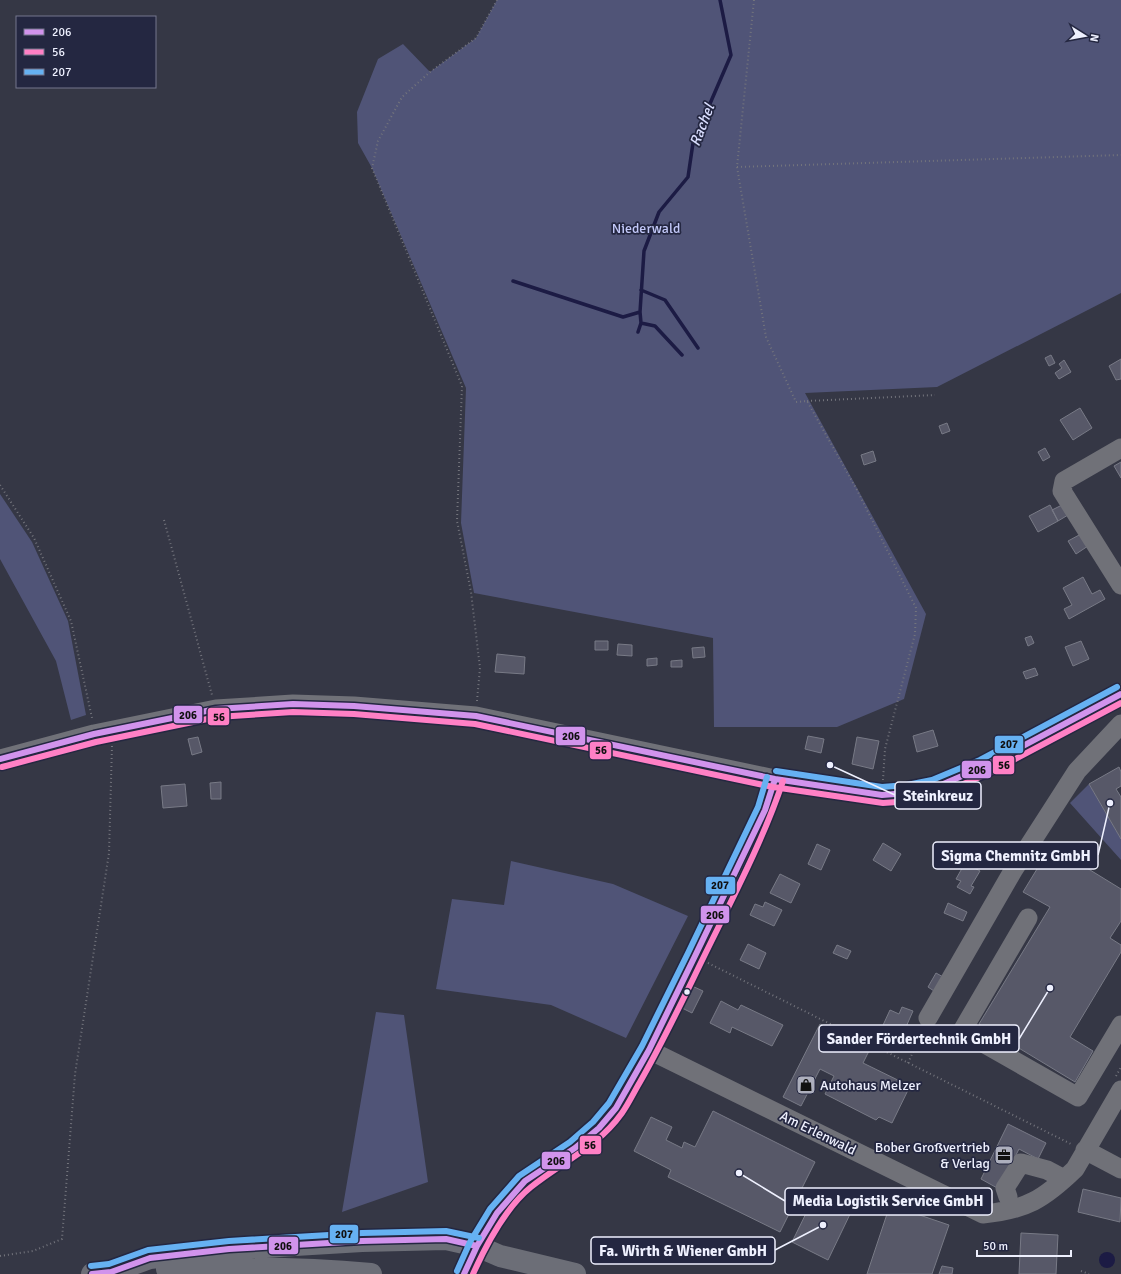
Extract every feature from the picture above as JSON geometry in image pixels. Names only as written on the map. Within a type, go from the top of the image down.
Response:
[{"type":"highway","points":[[102,1273],[150,1258],[229,1249],[362,1241],[446,1239],[477,1246],[500,1256],[575,1274]]},
{"type":"highway","points":[[102,1273],[216,1267],[325,1270],[371,1274]]},
{"type":"street","points":[[1121,448],[1064,481],[1062,491],[1121,585]]},
{"type":"street","points":[[0,759],[94,734],[216,709],[294,704],[354,706],[476,716],[775,779],[882,795],[908,793],[934,788],[983,767],[1121,694]]},
{"type":"street","points":[[928,1018],[1014,869],[1077,771],[1121,724]]},
{"type":"street","points":[[464,1274],[477,1246],[497,1213],[525,1181],[575,1148],[599,1128],[616,1108],[649,1050],[765,810],[775,779]]},
{"type":"street","points":[[1028,918],[962,1031],[1078,1097],[1121,1025]]},
{"type":"street","name":"Am Erlenwald","points":[[649,1050],[983,1214],[1005,1212],[1022,1208],[1038,1200],[1075,1169],[1117,1085]]},
{"type":"street","points":[[1085,1151],[1121,1169]]},
{"type":"street","points":[[1008,1197],[1005,1188],[1021,1163],[1048,1170],[1064,1179]]},
{"type":"path","points":[[476,716],[480,668],[471,592],[457,521],[462,386],[372,168],[378,142],[402,97],[430,72],[476,38],[497,0]]},
{"type":"path","points":[[754,0],[736,167],[766,337],[796,402],[935,395]]},
{"type":"path","points":[[736,167],[1121,155]]},
{"type":"path","points":[[808,401],[842,463],[916,608],[915,634],[885,749],[882,795]]},
{"type":"path","points":[[0,485],[34,538],[72,621],[94,734]]},
{"type":"path","points":[[164,520],[216,709]]},
{"type":"path","points":[[0,1256],[33,1252],[62,1239],[75,1074],[108,854],[112,730]]},
{"type":"path","points":[[694,956],[1085,1151]]},
{"type":"path","points":[[908,1063],[928,1018]]},
{"type":"path","points":[[1117,1085],[1121,1067]]},
{"type":"path","points":[[1081,1271],[1089,1274]]},
{"type":"green space","name":"Niederwald","points":[[497,0],[1121,0],[1121,293],[937,387],[805,393],[926,614],[904,699],[837,727],[714,727],[713,638],[474,593],[461,523],[466,388],[372,168],[358,143],[357,112],[378,59],[403,44],[430,72],[476,38]]},
{"type":"green space","points":[[0,494],[32,542],[68,621],[86,715],[71,720],[56,661],[0,559]]},
{"type":"green space","points":[[1089,784],[1121,839],[1121,860],[1070,803]]},
{"type":"green space","points":[[511,861],[613,884],[688,916],[626,1038],[551,1005],[436,989],[452,899],[504,905]]},
{"type":"green space","points":[[376,1012],[404,1015],[428,1182],[342,1212]]},
{"type":"shaded area","points":[[1107,1252],[1114,1257],[1115,1260],[1110,1267],[1107,1268],[1100,1263],[1099,1260],[1104,1253]]},
{"type":"building","points":[[1051,355],[1055,363],[1049,366],[1045,358]]},
{"type":"building","points":[[1121,359],[1121,379],[1116,380],[1109,366]]},
{"type":"building","points":[[1064,360],[1071,372],[1059,379],[1055,373],[1062,368],[1059,364]]},
{"type":"building","points":[[1080,408],[1092,428],[1073,440],[1060,420]]},
{"type":"building","points":[[947,423],[950,431],[942,434],[939,426]]},
{"type":"building","points":[[1045,448],[1050,457],[1043,461],[1038,452]]},
{"type":"building","points":[[873,451],[876,461],[864,465],[861,455]]},
{"type":"building","points":[[1121,462],[1121,478],[1114,466]]},
{"type":"building","points":[[1050,505],[1058,521],[1038,532],[1029,516]]},
{"type":"building","points":[[1062,505],[1068,515],[1058,521],[1052,510]]},
{"type":"building","points":[[1081,534],[1088,546],[1076,554],[1068,541]]},
{"type":"building","points":[[1083,577],[1092,594],[1100,590],[1105,599],[1069,619],[1064,609],[1072,605],[1063,588]]},
{"type":"building","points":[[1031,636],[1034,643],[1028,646],[1025,638]]},
{"type":"building","points":[[595,641],[608,641],[608,650],[595,650]]},
{"type":"building","points":[[1081,641],[1089,659],[1073,666],[1065,647]]},
{"type":"building","points":[[618,644],[632,645],[632,656],[617,655]]},
{"type":"building","points":[[704,647],[705,657],[693,658],[692,648]]},
{"type":"building","points":[[497,654],[525,657],[524,674],[495,672]]},
{"type":"building","points":[[657,658],[657,665],[647,666],[647,659]]},
{"type":"building","points":[[682,660],[682,667],[671,667],[671,661]]},
{"type":"building","points":[[1035,668],[1038,675],[1026,679],[1023,672]]},
{"type":"building","points":[[933,730],[938,746],[917,752],[913,736]]},
{"type":"building","points":[[808,736],[824,739],[821,753],[805,749]]},
{"type":"building","points":[[198,737],[202,752],[192,755],[188,739]]},
{"type":"building","points":[[857,737],[879,741],[873,769],[852,764]]},
{"type":"building","points":[[1119,767],[1121,772],[1121,786],[1116,789],[1121,797],[1121,839],[1089,784]]},
{"type":"building","points":[[221,782],[221,799],[211,799],[210,783]]},
{"type":"building","points":[[185,784],[187,806],[163,808],[161,786]]},
{"type":"building","points":[[883,843],[901,854],[891,871],[873,860]]},
{"type":"building","points":[[817,844],[830,850],[821,870],[808,864]]},
{"type":"building","points":[[1051,846],[1121,889],[1121,921],[1110,938],[1121,945],[1121,952],[1070,1037],[1093,1051],[1075,1082],[979,1024],[1050,907],[1023,892]]},
{"type":"building","points":[[965,863],[980,871],[971,886],[974,887],[970,894],[957,887],[961,881],[956,879]]},
{"type":"building","points":[[780,874],[800,884],[791,903],[770,893]]},
{"type":"building","points":[[765,902],[782,910],[774,926],[750,915],[755,904],[763,907]]},
{"type":"building","points":[[948,903],[967,912],[963,921],[944,913]]},
{"type":"building","points":[[748,944],[766,953],[759,969],[740,960]]},
{"type":"building","points":[[837,945],[851,951],[847,959],[833,953]]},
{"type":"building","points":[[936,973],[945,978],[937,993],[928,987]]},
{"type":"building","points":[[692,986],[703,991],[692,1013],[682,1008]]},
{"type":"building","points":[[721,1001],[738,1010],[741,1005],[783,1025],[772,1046],[732,1027],[730,1033],[710,1023]]},
{"type":"building","points":[[902,1007],[913,1011],[898,1045],[878,1036],[890,1010],[899,1014]]},
{"type":"building","points":[[820,1024],[870,1049],[863,1063],[910,1086],[892,1123],[879,1117],[876,1120],[825,1094],[834,1076],[820,1069],[801,1106],[783,1097]]},
{"type":"building","points":[[713,1111],[815,1162],[780,1232],[668,1177],[671,1170],[634,1151],[651,1117],[672,1127],[666,1140],[682,1148],[684,1142],[695,1147]]},
{"type":"building","name":"Bober Großvertrieb & Verlag","points":[[1008,1124],[1046,1143],[1038,1159],[1019,1149],[999,1189],[981,1179]]},
{"type":"building","points":[[1083,1189],[1121,1198],[1120,1222],[1078,1212]]},
{"type":"building","points":[[817,1191],[853,1208],[828,1260],[792,1242]]},
{"type":"building","points":[[890,1205],[949,1225],[932,1274],[867,1274]]},
{"type":"building","points":[[1021,1233],[1058,1235],[1056,1274],[1019,1274]]},
{"type":"building","points":[[942,1266],[953,1268],[952,1274],[939,1274]]},
{"type":"waterway","name":"Rachel","points":[[638,332],[641,323],[640,312],[644,251],[659,212],[688,177],[693,143],[731,55],[720,0]]},
{"type":"waterway","points":[[513,281],[623,317],[640,312]]},
{"type":"waterway","points":[[641,290],[665,300],[698,348]]},
{"type":"waterway","points":[[641,323],[655,326],[682,355]]},
{"type":"transit line","name":"207","points":[[776,771],[882,787],[907,785],[932,780],[980,760],[1117,687]]},
{"type":"transit line","name":"206","points":[[0,759],[94,734],[216,709],[293,704],[354,706],[476,716],[775,779],[882,795],[908,793],[934,788],[983,767],[1121,694]]},
{"type":"transit line","name":"56","points":[[2,767],[96,742],[217,717],[293,712],[354,714],[475,724],[773,787],[883,803],[910,801],[937,795],[987,774],[1121,703]]},
{"type":"transit line","name":"207","points":[[457,1271],[470,1242],[490,1209],[519,1176],[570,1142],[593,1122],[609,1103],[642,1046],[688,953],[758,807],[767,777]]},
{"type":"transit line","name":"206","points":[[464,1274],[477,1246],[497,1213],[525,1181],[575,1148],[599,1128],[616,1108],[649,1050],[695,956],[765,810],[775,779]]},
{"type":"transit line","name":"56","points":[[473,1274],[498,1227],[522,1195],[543,1178],[602,1136],[625,1109],[668,1030],[742,880],[764,831],[783,781]]},
{"type":"transit line","name":"207","points":[[91,1266],[109,1264],[148,1250],[229,1241],[362,1233],[446,1231],[479,1238]]},
{"type":"transit line","name":"206","points":[[92,1274],[111,1272],[150,1258],[229,1249],[362,1241],[446,1239],[477,1246]]},
{"type":"place","name":"Steinkreuz","points":[[830,765]]},
{"type":"place","name":"Sigma Chemnitz GmbH","points":[[1110,803]]},
{"type":"place","name":"Sander Fördertechnik GmbH","points":[[1050,988]]},
{"type":"place","name":"Autohaus Melzer","points":[[806,1085]]},
{"type":"place","name":"Bober Großvertrieb & Verlag","points":[[1004,1155]]},
{"type":"place","name":"Media Logistik Service GmbH","points":[[739,1173]]},
{"type":"place","name":"Fa. Wirth & Wiener GmbH","points":[[823,1225]]}]
